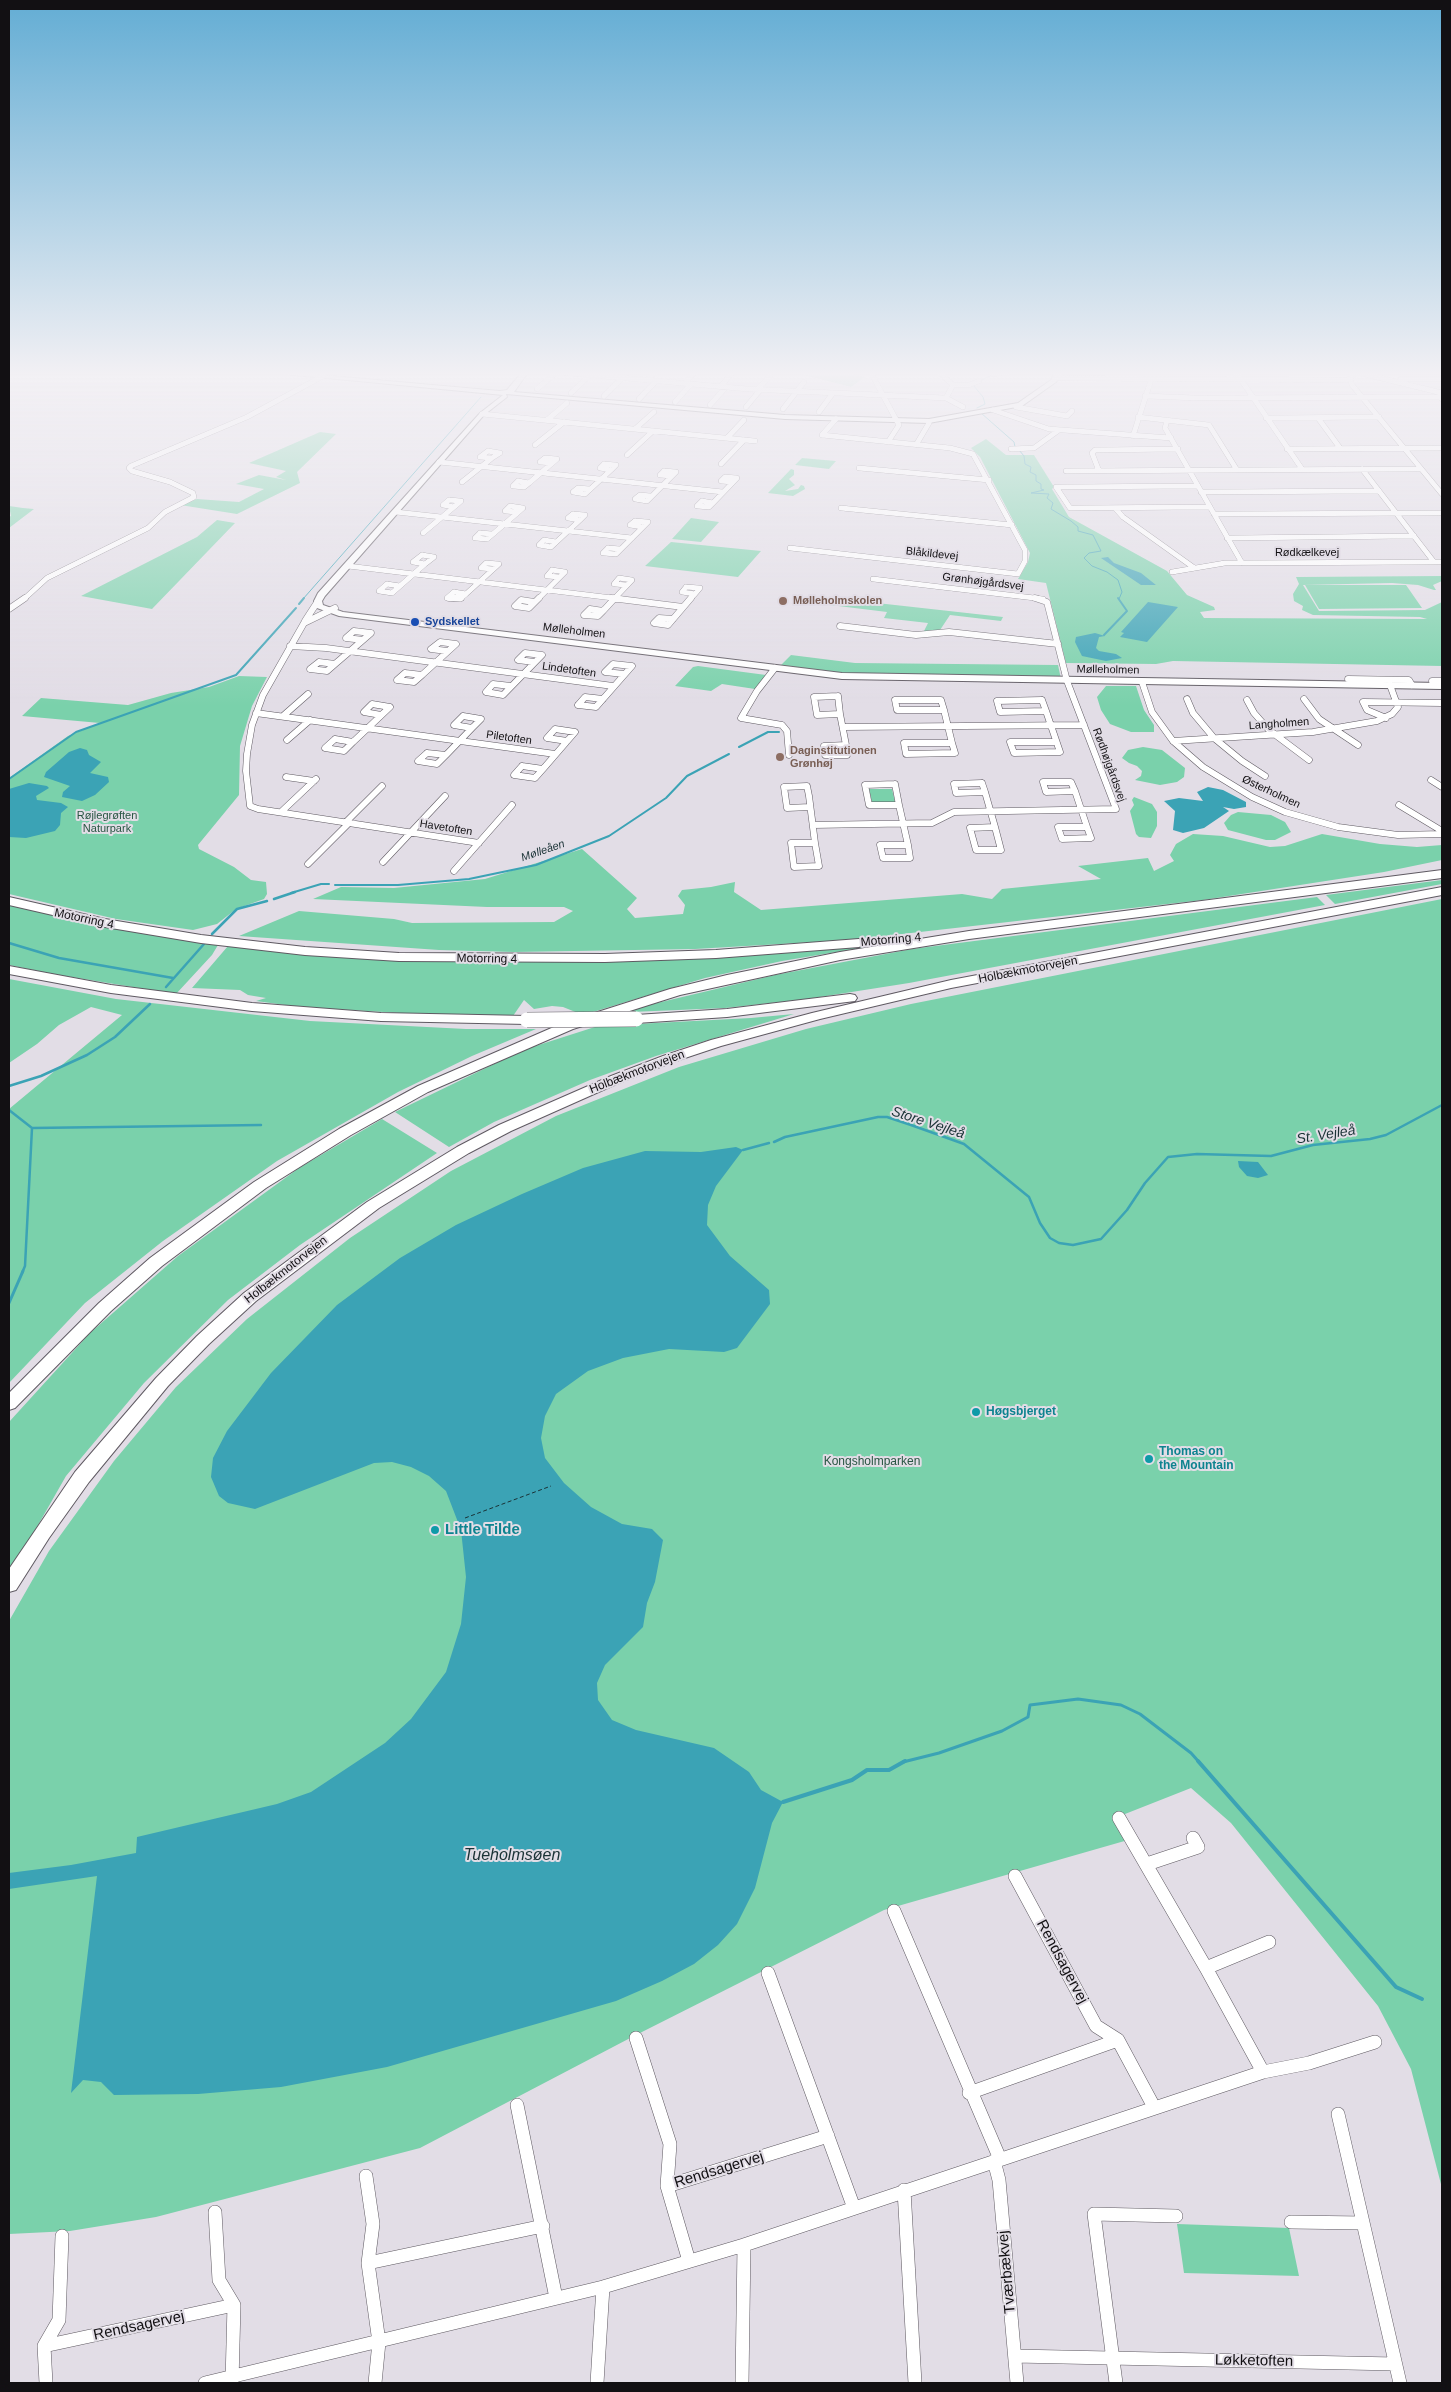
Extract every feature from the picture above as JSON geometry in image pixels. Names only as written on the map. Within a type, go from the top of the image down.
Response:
[{"type":"highway","points":[[13,1399],[105,1307],[156,1262],[213,1218],[308,1154],[388,1107],[432,1085],[516,1046],[568,1026],[675,992],[789,966],[969,935],[1442,874]]},
{"type":"highway","name":"Holbækmotorvejen","points":[[9,1586],[42,1533],[82,1476],[162,1382],[250,1297],[333,1233],[381,1200],[439,1164],[555,1104],[616,1079],[708,1046],[770,1028],[951,984],[1442,891]]},
{"type":"highway","name":"Motorring 4","points":[[9,901],[105,923],[201,939],[305,951],[408,957],[545,959],[659,956],[770,950],[969,935]]},
{"type":"highway","points":[[9,970],[111,989],[252,1007],[381,1016],[527,1020],[636,1019],[778,1008],[951,984]]},
{"type":"street","points":[[9,609],[23,600],[47,578],[148,528],[165,512],[194,496],[193,493],[171,483]]},
{"type":"street","points":[[258,809],[250,806],[246,770],[249,741],[256,714],[268,685],[318,601],[421,483]]},
{"type":"street","points":[[590,489],[597,483]]},
{"type":"street","points":[[633,483],[723,492]]},
{"type":"street","points":[[651,496],[665,483]]},
{"type":"street","points":[[714,503],[732,483]]},
{"type":"street","name":"Blåkildevej","points":[[790,548],[1018,574],[1025,561],[1026,554],[990,483]]},
{"type":"street","points":[[1196,483],[1242,563]]},
{"type":"street","points":[[1373,483],[1434,562]]},
{"type":"street","points":[[1432,483],[1442,494]]},
{"type":"street","points":[[1210,507],[1070,508],[1056,487],[1379,490]]},
{"type":"street","points":[[422,534],[454,507]]},
{"type":"street","points":[[841,508],[1012,525]]},
{"type":"street","points":[[1115,508],[1123,517],[1193,567]]},
{"type":"street","points":[[396,512],[632,538]]},
{"type":"street","points":[[492,534],[517,512]]},
{"type":"street","points":[[1214,514],[1442,513]]},
{"type":"street","points":[[556,542],[580,520]]},
{"type":"street","points":[[621,549],[643,527]]},
{"type":"street","points":[[1227,538],[1414,536]]},
{"type":"street","name":"Rødkælkevej","points":[[1172,572],[1193,567],[1242,563],[1442,562]]},
{"type":"street","points":[[400,586],[426,564]]},
{"type":"street","points":[[348,566],[683,607]]},
{"type":"street","points":[[466,594],[493,569]]},
{"type":"street","points":[[534,602],[560,577]]},
{"type":"street","name":"Grønhøjgårdsvej","points":[[873,579],[1042,599],[1047,602],[1067,681]]},
{"type":"street","points":[[603,611],[627,585]]},
{"type":"street","points":[[327,590],[324,599],[332,610]]},
{"type":"street","points":[[673,619],[695,594]]},
{"type":"street","points":[[318,601],[320,606],[332,610]]},
{"type":"street","points":[[304,623],[332,610]]},
{"type":"street","name":"Mølleholmen","points":[[332,610],[370,617],[775,668],[862,677],[1142,682],[1392,683],[1412,686],[1442,686]]},
{"type":"street","points":[[840,626],[921,635],[949,632],[1058,644]]},
{"type":"street","points":[[335,664],[363,640]]},
{"type":"street","name":"Lindetoften","points":[[290,646],[613,686]]},
{"type":"street","points":[[422,675],[447,651]]},
{"type":"street","name":"Lindetoften","points":[[511,686],[534,662]]},
{"type":"street","points":[[775,668],[757,691],[741,718],[782,725],[787,731],[789,755]]},
{"type":"street","name":"Lindetoften","points":[[603,699],[624,674]]},
{"type":"street","points":[[1348,679],[1392,683],[1398,702],[1397,710],[1386,718],[1367,710],[1363,702],[1398,702],[1442,703]]},
{"type":"street","name":"Rødhøjgårdsvej","points":[[813,825],[932,823],[950,812],[1116,809],[1067,681]]},
{"type":"street","points":[[1432,681],[1442,681]]},
{"type":"street","name":"Østerholmen","points":[[1142,682],[1152,712],[1173,741],[1188,755],[1226,782],[1252,797],[1294,815],[1362,832],[1398,835],[1442,833]]},
{"type":"street","points":[[283,716],[308,694]]},
{"type":"street","points":[[841,714],[817,715],[814,696],[838,696],[841,714],[846,745]]},
{"type":"street","points":[[1187,699],[1193,713],[1214,738],[1242,761],[1265,776]]},
{"type":"street","points":[[944,710],[897,710],[895,700],[941,700],[944,710],[955,753],[906,754],[904,743],[952,743]]},
{"type":"street","points":[[1046,711],[1000,712],[997,701],[1042,700],[1046,711],[1051,725],[1056,742],[1060,752],[1014,753],[1010,742],[1056,742]]},
{"type":"street","points":[[1247,700],[1254,713],[1274,734],[1309,760]]},
{"type":"street","points":[[1304,700],[1319,719],[1358,745]]},
{"type":"street","name":"Piletoften","points":[[256,714],[283,716],[555,754]]},
{"type":"street","points":[[353,742],[381,715]]},
{"type":"street","name":"Langholmen","points":[[1173,741],[1333,730],[1386,718]]},
{"type":"street","points":[[287,740],[310,720]]},
{"type":"street","name":"Rødhøjgårdsvej","points":[[843,727],[1084,725]]},
{"type":"street","name":"Piletoften","points":[[446,755],[472,728]]},
{"type":"street","points":[[543,769],[567,741]]},
{"type":"street","points":[[286,777],[315,780]]},
{"type":"street","points":[[281,812],[315,780]]},
{"type":"street","points":[[1431,780],[1442,787]]},
{"type":"street","points":[[899,805],[869,805],[865,785],[895,784],[908,844]]},
{"type":"street","points":[[308,864],[382,786]]},
{"type":"street","points":[[810,807],[786,808],[784,787],[808,786],[818,866],[794,866],[792,843],[815,843]]},
{"type":"street","points":[[1074,791],[1087,827]]},
{"type":"street","points":[[985,792],[995,827],[1001,850],[976,850],[970,828],[995,827]]},
{"type":"street","name":"Havetoften","points":[[383,862],[445,796]]},
{"type":"street","name":"Havetoften","points":[[454,871],[512,805]]},
{"type":"street","points":[[1399,805],[1442,833]]},
{"type":"street","name":"Havetoften","points":[[258,809],[479,843]]},
{"type":"street","points":[[1119,1818],[1206,1968],[1263,2072]]},
{"type":"street","points":[[1147,1864],[1198,1847],[1193,1838]]},
{"type":"street","name":"Rendsagervej","points":[[1015,1876],[1096,2026],[1118,2040],[1154,2107]]},
{"type":"street","points":[[894,1911],[997,2160]]},
{"type":"street","points":[[1206,1968],[1269,1942]]},
{"type":"street","points":[[768,1973],[854,2208]]},
{"type":"street","name":"Rendsagervej","points":[[636,2038],[670,2144],[668,2186],[689,2261]]},
{"type":"street","points":[[970,2093],[1118,2040]]},
{"type":"street","points":[[205,2383],[233,2380],[603,2287],[744,2245],[904,2190],[1263,2072],[1309,2063],[1375,2042]]},
{"type":"street","points":[[517,2105],[543,2226],[556,2298]]},
{"type":"street","points":[[1338,2114],[1400,2383]]},
{"type":"street","name":"Rendsagervej","points":[[668,2186],[828,2136]]},
{"type":"street","name":"Tværbækvej","points":[[997,2160],[1017,2383]]},
{"type":"street","points":[[366,2176],[372,2224],[368,2263],[379,2342],[375,2383]]},
{"type":"street","points":[[904,2190],[915,2383]]},
{"type":"street","points":[[215,2212],[219,2280],[234,2305],[233,2380]]},
{"type":"street","points":[[1116,2383],[1094,2214],[1176,2216]]},
{"type":"street","points":[[1291,2222],[1363,2223]]},
{"type":"street","points":[[368,2263],[543,2226]]},
{"type":"street","points":[[46,2383],[44,2346],[59,2320],[62,2236]]},
{"type":"street","points":[[742,2383],[744,2245]]},
{"type":"street","points":[[597,2383],[603,2287]]},
{"type":"street","name":"Rendsagervej","points":[[44,2346],[234,2305]]},
{"type":"street","name":"Løkketoften","points":[[1015,2356],[1395,2364]]},
{"type":"green space","points":[[300,483],[237,514],[180,505],[197,499],[239,502],[264,489],[236,484]]},
{"type":"green space","points":[[778,483],[793,483],[795,485],[785,491],[798,489],[801,485],[805,489],[793,496],[768,493]]},
{"type":"green space","points":[[993,483],[1051,483],[1054,487],[1052,489],[1069,517],[1167,571],[1187,595],[1214,607],[1215,610],[1200,612],[1204,618],[1427,619],[1420,617],[1313,615],[1302,610],[1303,606],[1294,601],[1293,594],[1299,584],[1296,577],[1442,576],[1442,581],[1433,585],[1436,590],[1418,585],[1392,583],[1303,585],[1319,611],[1425,610],[1442,602],[1442,666],[1173,661],[1156,664],[1066,663],[1046,583],[1018,579],[1028,562],[1030,553]]},
{"type":"green space","points":[[9,506],[34,509],[9,528],[9,517],[11,516]]},
{"type":"green space","points":[[691,518],[719,522],[701,542],[672,539]]},
{"type":"green space","points":[[217,520],[235,523],[152,609],[81,596],[197,537]]},
{"type":"green space","points":[[671,542],[761,551],[738,577],[645,566]]},
{"type":"green space","points":[[1305,585],[1406,585],[1422,608],[1319,609]]},
{"type":"green space","points":[[859,601],[1003,617],[1001,621],[950,615],[940,630],[923,633],[928,623],[884,618],[887,612],[830,605],[831,603],[855,606]]},
{"type":"green space","points":[[791,655],[855,663],[1058,665],[1061,679],[855,676],[779,667]]},
{"type":"green space","points":[[698,666],[766,675],[755,689],[722,684],[711,691],[675,686],[693,667]]},
{"type":"green space","name":"Røjlegrøften Naturpark","points":[[239,676],[267,677],[252,706],[240,746],[239,795],[198,845],[199,849],[234,867],[251,880],[266,882],[267,894],[264,899],[236,909],[217,924],[193,930],[116,919],[9,894],[9,778],[68,736],[100,723],[22,716],[41,698],[128,705],[171,693],[209,687]]},
{"type":"green space","points":[[1106,686],[1136,686],[1144,710],[1154,725],[1154,732],[1131,732],[1110,724],[1101,710],[1097,697]]},
{"type":"green space","points":[[1143,747],[1162,750],[1185,768],[1184,777],[1177,782],[1160,785],[1135,780],[1141,776],[1142,771],[1122,758],[1128,750]]},
{"type":"green space","points":[[869,789],[892,789],[895,802],[872,802]]},
{"type":"green space","points":[[1134,797],[1152,804],[1157,812],[1157,826],[1151,838],[1139,837],[1136,834],[1130,811],[1134,805],[1132,800]]},
{"type":"green space","points":[[1238,812],[1271,815],[1285,822],[1291,832],[1275,840],[1266,840],[1228,830],[1224,823],[1231,815]]},
{"type":"green space","points":[[1193,834],[1223,836],[1270,847],[1285,846],[1322,834],[1380,844],[1417,847],[1442,845],[1442,860],[1384,872],[1203,900],[849,940],[695,949],[514,952],[439,950],[239,936],[299,911],[394,919],[412,923],[554,922],[573,911],[564,907],[487,907],[313,899],[341,887],[394,888],[485,879],[582,849],[637,898],[627,909],[635,918],[683,914],[685,905],[678,896],[682,890],[735,882],[734,892],[761,910],[962,894],[992,899],[1002,889],[1101,879],[1078,866],[1148,858],[1154,871],[1174,861],[1170,855],[1176,844]]},
{"type":"green space","points":[[1442,880],[1442,884],[1335,904],[1326,895]]},
{"type":"green space","points":[[1317,897],[1325,905],[909,983],[807,999],[725,1008],[631,1012],[636,1008],[775,975],[912,949]]},
{"type":"green space","name":"Kongsholmparken","points":[[1442,899],[1442,2188],[1411,2069],[1378,2006],[1231,1823],[1191,1788],[1125,1814],[1128,1840],[884,1910],[634,2036],[420,2148],[156,2217],[70,2231],[9,2234],[9,1621],[49,1551],[114,1461],[176,1387],[247,1319],[350,1238],[451,1171],[556,1116],[679,1067],[806,1029],[911,1004]]},
{"type":"green space","points":[[9,905],[105,927],[218,945],[212,955],[176,994],[53,974],[9,965]]},
{"type":"green space","points":[[885,944],[782,961],[705,978],[583,1015],[563,1007],[552,1006],[534,1009],[524,1000],[513,1016],[417,1014],[300,1007],[256,1001],[266,998],[248,995],[240,990],[192,988],[228,946],[355,958],[541,962],[673,959]]},
{"type":"green space","points":[[9,979],[116,999],[310,1021],[466,1029],[536,1029],[472,1056],[398,1092],[277,1161],[163,1241],[85,1303],[9,1383],[9,1109],[122,1015],[91,1007],[59,1025],[37,1044],[9,1063]]},
{"type":"green space","points":[[794,1014],[656,1056],[590,1080],[494,1122],[449,1147],[395,1112],[523,1050],[598,1026]]},
{"type":"green space","points":[[382,1119],[437,1153],[300,1245],[228,1300],[144,1383],[66,1476],[9,1576],[9,1422],[90,1333],[178,1256],[299,1168]]},
{"type":"green space","points":[[1177,2224],[1289,2228],[1299,2276],[1184,2273]]},
{"type":"water","points":[[1108,557],[1114,563],[1141,573],[1156,585],[1141,585],[1101,558]]},
{"type":"water","points":[[1148,602],[1178,607],[1147,642],[1120,637],[1124,633],[1121,632]]},
{"type":"water","points":[[1095,633],[1105,636],[1099,637],[1096,648],[1099,651],[1116,654],[1122,658],[1106,661],[1082,656],[1075,642],[1076,637]]},
{"type":"water","points":[[80,748],[87,750],[89,755],[101,762],[90,773],[108,777],[109,782],[95,795],[82,801],[62,797],[63,792],[70,786],[44,777],[46,772],[69,752]]},
{"type":"water","points":[[29,783],[49,788],[36,796],[37,800],[61,803],[68,807],[61,813],[60,825],[55,831],[26,838],[9,837],[9,789]]},
{"type":"water","points":[[1208,787],[1223,790],[1246,802],[1246,807],[1234,809],[1223,807],[1229,811],[1204,828],[1183,833],[1173,830],[1175,811],[1164,801],[1179,798],[1203,801],[1197,792]]},
{"type":"water","name":"Tueholmsøen","points":[[736,1147],[743,1150],[716,1186],[708,1205],[707,1225],[730,1256],[769,1290],[770,1304],[737,1348],[724,1352],[669,1349],[623,1358],[588,1371],[556,1394],[545,1416],[541,1438],[545,1458],[564,1483],[591,1507],[622,1524],[652,1529],[663,1540],[655,1582],[647,1603],[643,1627],[605,1665],[597,1683],[598,1700],[612,1720],[636,1730],[714,1748],[749,1772],[761,1790],[783,1802],[772,1823],[755,1888],[737,1924],[718,1945],[694,1964],[662,1981],[616,2001],[387,2067],[281,2087],[198,2094],[114,2095],[101,2082],[83,2080],[71,2093],[97,1876],[9,1889],[9,1873],[71,1865],[136,1853],[137,1837],[277,1804],[311,1792],[385,1743],[411,1719],[446,1672],[461,1624],[466,1577],[461,1530],[446,1491],[429,1476],[411,1467],[392,1462],[374,1463],[255,1509],[228,1503],[219,1496],[211,1477],[213,1458],[227,1431],[271,1373],[337,1305],[400,1258],[456,1225],[583,1168],[645,1151],[701,1152]]},
{"type":"water","points":[[1238,1161],[1258,1162],[1268,1175],[1258,1178],[1247,1176],[1239,1167]]},
{"type":"waterway","points":[[303,599],[406,483]]},
{"type":"waterway","points":[[1039,483],[1041,484],[1041,489],[1044,490],[1031,493],[1049,494],[1047,498],[1053,503],[1051,509],[1071,521],[1078,527],[1078,531],[1093,535],[1101,551],[1089,553],[1084,558],[1092,566],[1107,572],[1118,580],[1122,592],[1119,599]]},
{"type":"waterway","points":[[299,604],[304,598]]},
{"type":"waterway","points":[[1104,635],[1127,611],[1118,598]]},
{"type":"waterway","points":[[9,779],[76,732],[236,675],[296,608]]},
{"type":"waterway","points":[[739,747],[768,732],[779,732]]},
{"type":"waterway","name":"Mølleåen","points":[[335,885],[398,885],[469,879],[536,865],[609,836],[666,798],[687,776],[729,754]]},
{"type":"waterway","points":[[291,893],[321,884],[329,884]]},
{"type":"waterway","points":[[274,899],[295,892]]},
{"type":"waterway","points":[[212,934],[237,909],[267,901]]},
{"type":"waterway","points":[[9,943],[59,958],[173,978]]},
{"type":"waterway","points":[[166,987],[204,944]]},
{"type":"waterway","points":[[9,1086],[41,1076],[87,1055],[115,1037],[150,1004]]},
{"type":"waterway","name":"Store Vejleå","points":[[774,1142],[785,1137],[878,1117],[887,1117],[911,1125],[964,1144],[1029,1197],[1040,1223],[1050,1238],[1059,1243],[1073,1245],[1101,1239],[1127,1210],[1145,1183],[1168,1157],[1197,1154],[1271,1156],[1313,1145],[1370,1139],[1386,1135],[1442,1105]]},
{"type":"waterway","points":[[9,1110],[32,1128]]},
{"type":"waterway","points":[[32,1128],[261,1125]]},
{"type":"waterway","points":[[22,1273],[25,1266],[32,1128]]},
{"type":"waterway","name":"Store Vejleå","points":[[743,1150],[769,1143]]},
{"type":"waterway","points":[[9,1303],[23,1271]]},
{"type":"waterway","points":[[903,1762],[939,1753],[1002,1731],[1028,1717],[1030,1705],[1078,1699],[1121,1705],[1140,1714],[1191,1753],[1199,1762]]},
{"type":"waterway","points":[[1198,1761],[1396,1987],[1422,1999]]},
{"type":"waterway","points":[[783,1802],[852,1780],[867,1770],[889,1770],[903,1762]]},
{"type":"ferry route","points":[[465,1518],[551,1486]]},
{"type":"place","name":"Mølleholmskolen","points":[[783,601]]},
{"type":"place","name":"Sydskellet","points":[[415,622]]},
{"type":"place","name":"Daginstitutionen Grønhøj","points":[[780,757]]},
{"type":"place","name":"Høgsbjerget","points":[[976,1412]]},
{"type":"place","name":"Thomas on the Mountain","points":[[1149,1459]]},
{"type":"place","name":"Little Tilde","points":[[435,1530]]},
{"type":"water label","name":"St. Vejleå","points":[[1326,1135]]}]
